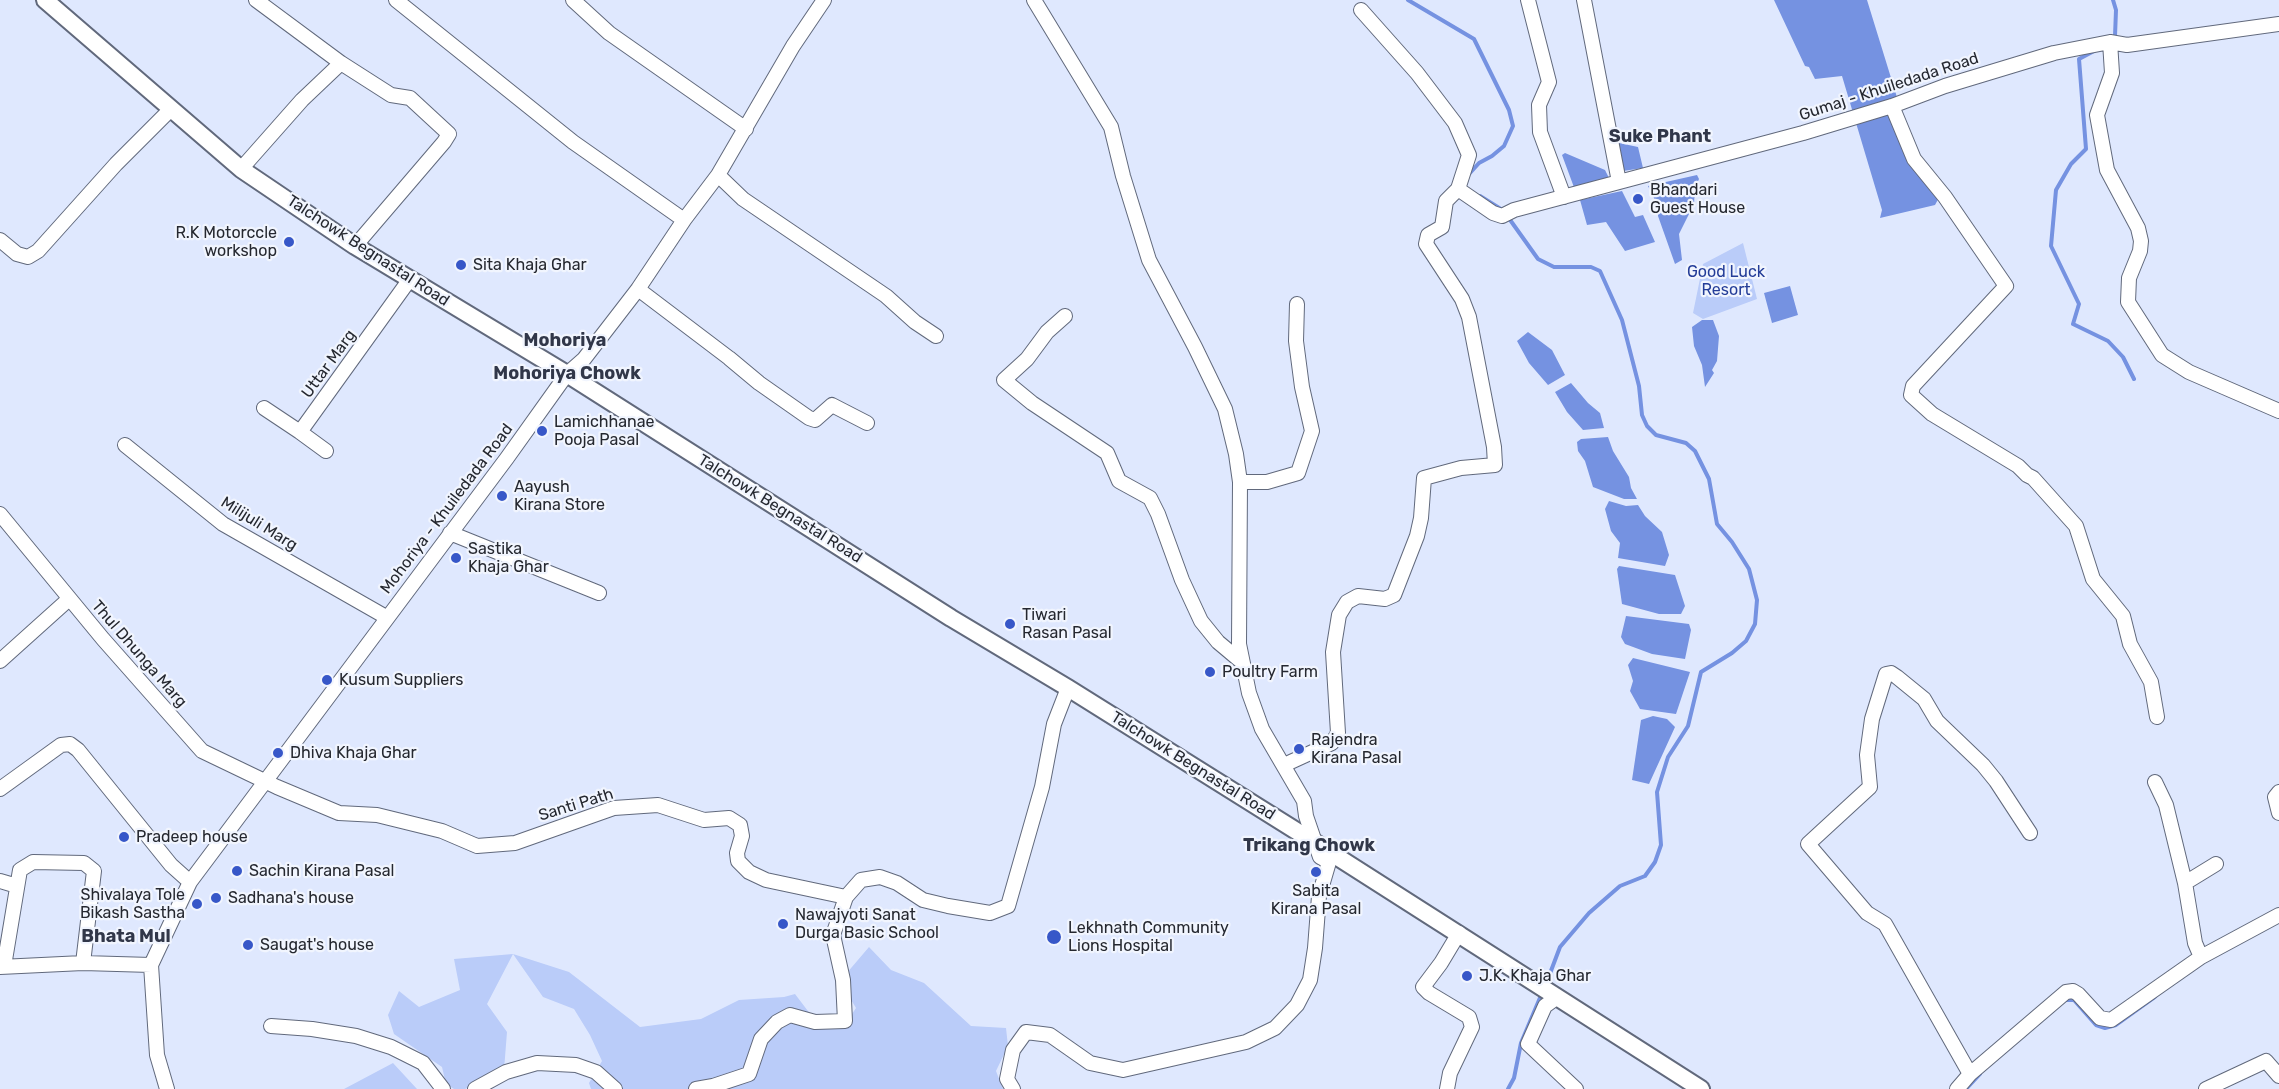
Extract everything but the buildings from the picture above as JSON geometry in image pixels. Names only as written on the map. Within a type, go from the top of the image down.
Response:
[{"type":"main road","name":"Talchowk Begnastal Road","points":[[45,0],[241,169],[355,246],[567,374],[951,618],[1068,688],[1459,933],[1556,998]]},
{"type":"main road","points":[[1556,998],[1701,1089]]},
{"type":"street","points":[[256,0],[341,63],[392,95],[410,98],[448,134],[444,142],[355,246]]},
{"type":"street","points":[[396,0],[573,142],[684,220]]},
{"type":"street","points":[[573,0],[609,33],[746,129]]},
{"type":"street","name":"Mohoriya - Khuiledada Road","points":[[167,1089],[157,1055],[151,965],[190,882],[271,784],[386,617],[567,374],[584,359],[638,289],[684,220],[718,175],[793,46],[824,0]]},
{"type":"street","points":[[1013,1089],[1007,1079],[1013,1050],[1026,1032],[1050,1035],[1090,1062],[1123,1070],[1246,1042],[1275,1028],[1297,1005],[1310,980],[1316,948],[1319,896],[1329,862],[1320,856],[1314,842],[1304,801],[1262,729],[1249,693],[1239,635],[1240,482],[1236,453],[1225,409],[1149,260],[1123,176],[1111,127],[1034,0]]},
{"type":"street","points":[[1528,0],[1549,82],[1539,105],[1540,132],[1564,197]]},
{"type":"street","points":[[1584,0],[1619,182]]},
{"type":"street","points":[[1284,765],[1332,743],[1338,733],[1333,652],[1339,615],[1347,602],[1358,596],[1385,599],[1394,596],[1417,536],[1421,518],[1424,477],[1461,468],[1494,465],[1494,447],[1469,317],[1462,299],[1426,244],[1428,235],[1442,227],[1446,201],[1458,189],[1469,155],[1455,123],[1417,73],[1361,10]]},
{"type":"street","name":"Gumaj - Khuiledada Road","points":[[1458,189],[1493,213],[1508,213],[1803,133],[2054,53],[2110,42],[2127,45],[2279,24]]},
{"type":"street","points":[[2110,42],[2112,72],[2097,115],[2107,170],[2138,228],[2141,242],[2140,251],[2129,278],[2128,302],[2162,355],[2189,372],[2279,411]]},
{"type":"street","points":[[241,169],[302,100],[341,63]]},
{"type":"street","points":[[1892,106],[1914,159],[1945,197],[2006,286],[1913,386],[1911,395],[1932,414],[2018,466],[2058,503],[2076,526],[2093,579],[2123,616],[2130,644],[2151,682],[2157,717]]},
{"type":"street","points":[[0,240],[17,254],[28,257],[38,251],[116,164],[171,109]]},
{"type":"street","points":[[718,175],[743,199],[886,296],[915,322],[936,336]]},
{"type":"street","name":"Uttar Marg","points":[[300,432],[410,279]]},
{"type":"street","points":[[638,289],[759,383],[809,418],[815,420],[832,405],[867,423]]},
{"type":"street","points":[[1240,482],[1267,482],[1298,473],[1312,431],[1302,387],[1296,341],[1297,304]]},
{"type":"street","points":[[1065,316],[1047,332],[1027,359],[1004,380],[1032,403],[1107,453],[1119,481],[1150,498],[1182,580],[1202,621],[1218,642],[1243,663]]},
{"type":"street","points":[[264,408],[326,451]]},
{"type":"street","name":"Milijuli Marg","points":[[125,445],[223,524],[386,617]]},
{"type":"street","name":"Thul Dhunga Marg","points":[[0,514],[69,598],[202,751],[271,784]]},
{"type":"street","points":[[450,533],[599,592]]},
{"type":"street","points":[[0,661],[69,598]]},
{"type":"street","points":[[1970,1074],[1884,924],[1867,913],[1808,844],[1870,787],[1867,755],[1872,718],[1886,674],[1891,673],[1924,699],[1937,721],[1983,765],[1996,781],[2030,833]]},
{"type":"street","points":[[696,1089],[749,1074],[761,1039],[777,1022],[790,1015],[815,1022],[845,1022],[843,980],[833,935],[846,897],[861,880],[880,877],[897,883],[923,900],[990,913],[1008,906],[1042,788],[1054,724],[1068,688]]},
{"type":"street","points":[[0,789],[61,745],[70,744],[78,750],[171,865],[190,882]]},
{"type":"street","points":[[2155,782],[2166,805],[2185,883],[2195,943],[2201,957]]},
{"type":"street","name":"Santi Path","points":[[271,784],[339,813],[377,815],[442,831],[477,846],[515,843],[614,808],[658,805],[705,820],[729,818],[740,825],[742,836],[737,853],[738,861],[749,872],[766,880],[846,897]]},
{"type":"street","points":[[2279,792],[2275,797],[2279,813]]},
{"type":"street","points":[[83,963],[94,870],[84,863],[33,862],[21,870],[2,966],[83,963],[151,965]]},
{"type":"street","points":[[2185,883],[2216,864]]},
{"type":"street","points":[[0,880],[17,886]]},
{"type":"street","points":[[1957,1089],[1970,1074],[2066,992],[2073,991],[2078,994],[2100,1018],[2111,1020],[2201,957],[2279,915]]},
{"type":"street","points":[[1447,1089],[1450,1073],[1472,1027],[1469,1017],[1423,987],[1459,933]]},
{"type":"street","points":[[1556,998],[1545,1006],[1528,1044],[1576,1089]]},
{"type":"street","points":[[272,1026],[356,1036],[391,1047],[423,1063],[442,1089]]},
{"type":"street","points":[[2206,1089],[2266,1061],[2279,1076]]},
{"type":"street","points":[[475,1089],[506,1072],[537,1063],[576,1065],[596,1072],[615,1089]]},
{"type":"green space","name":"Good Luck Resort","points":[[1743,243],[1757,299],[1703,319],[1693,313],[1703,264]]},
{"type":"green space","points":[[869,947],[891,970],[924,983],[971,1026],[1006,1028],[1008,1046],[996,1071],[1003,1089],[591,1089],[589,1083],[602,1061],[590,1035],[574,1009],[543,997],[513,954],[569,972],[640,1027],[701,1019],[739,1000],[784,997],[795,994],[814,1019],[852,1014],[856,1008],[840,981]]},
{"type":"green space","points":[[513,954],[487,1004],[507,1032],[504,1070],[465,1089],[454,1089],[446,1084],[442,1067],[394,1034],[388,1015],[399,991],[419,1007],[460,990],[454,959]]},
{"type":"green space","points":[[393,1063],[417,1089],[344,1089]]},
{"type":"water","points":[[1774,0],[1867,0],[1896,94],[1908,145],[1942,192],[1935,205],[1880,218],[1882,210],[1842,76],[1815,79],[1809,67],[1805,66]]},
{"type":"water","points":[[1619,143],[1638,147],[1643,168],[1623,171],[1615,152]]},
{"type":"water","points":[[1565,153],[1605,170],[1610,180],[1575,190],[1562,155]]},
{"type":"water","points":[[1697,175],[1699,179],[1695,188],[1694,204],[1679,234],[1682,260],[1675,264],[1658,216],[1658,206],[1648,186]]},
{"type":"water","points":[[1622,191],[1635,217],[1643,215],[1655,242],[1625,251],[1606,222],[1587,225],[1580,200]]},
{"type":"water","points":[[1790,286],[1798,315],[1772,323],[1764,293]]},
{"type":"water","points":[[1702,320],[1713,320],[1719,336],[1717,361],[1712,370],[1714,373],[1705,387],[1702,365],[1694,346],[1692,327]]},
{"type":"water","points":[[1528,332],[1552,350],[1565,375],[1548,385],[1529,363],[1517,341]]},
{"type":"water","points":[[1571,383],[1600,413],[1604,428],[1583,430],[1567,412],[1555,392]]},
{"type":"water","points":[[1608,437],[1613,451],[1629,477],[1631,488],[1637,499],[1624,499],[1593,487],[1585,461],[1578,451],[1577,442],[1581,439]]},
{"type":"water","points":[[1609,501],[1626,506],[1638,505],[1645,516],[1662,532],[1669,555],[1665,566],[1618,558],[1620,543],[1611,531],[1605,509]]},
{"type":"water","points":[[1619,566],[1675,575],[1685,606],[1681,614],[1659,614],[1622,604],[1617,569]]},
{"type":"water","points":[[1626,616],[1689,624],[1691,630],[1685,659],[1652,654],[1625,644],[1621,637]]},
{"type":"water","points":[[1633,658],[1690,672],[1676,714],[1640,709],[1630,691],[1633,681],[1628,665]]},
{"type":"water","points":[[1653,716],[1667,719],[1675,727],[1649,784],[1632,780],[1641,720]]},
{"type":"waterway","points":[[1408,0],[1474,39],[1509,110],[1513,126],[1504,146],[1479,163],[1470,173]]},
{"type":"waterway","points":[[2113,0],[2116,10],[2115,36]]},
{"type":"waterway","points":[[2094,51],[2079,59],[2086,149],[2071,164],[2056,190],[2051,246],[2079,304],[2073,324],[2108,341],[2123,357],[2134,379]]},
{"type":"waterway","points":[[1480,196],[1504,211]]},
{"type":"waterway","points":[[1508,217],[1538,259],[1554,267],[1591,267],[1600,271],[1622,320],[1639,386],[1642,415],[1647,426],[1656,435],[1686,443],[1695,451],[1709,479],[1717,524],[1749,569],[1757,600],[1755,624],[1746,641],[1732,653],[1701,672],[1688,726],[1668,757],[1657,792],[1661,845],[1655,862],[1645,876],[1620,886],[1589,913],[1560,947],[1546,984]]},
{"type":"waterway","points":[[1508,1089],[1514,1078],[1521,1043],[1542,993]]},
{"type":"waterway","points":[[2064,1000],[2074,1000],[2096,1025],[2105,1028],[2116,1025],[2155,997]]},
{"type":"waterway","points":[[1966,1089],[1980,1074]]},
{"type":"place","name":"Bhandari Guest House","points":[[1638,199]]},
{"type":"place","name":"R.K Motorccle workshop","points":[[289,242]]},
{"type":"place","name":"Sita Khaja Ghar","points":[[461,265]]},
{"type":"place","name":"Lamichhanae Pooja Pasal","points":[[542,431]]},
{"type":"place","name":"Aayush Kirana Store","points":[[502,496]]},
{"type":"place","name":"Sastika Khaja Ghar","points":[[456,558]]},
{"type":"place","name":"Tiwari Rasan Pasal","points":[[1010,624]]},
{"type":"place","name":"Poultry Farm","points":[[1210,672]]},
{"type":"place","name":"Kusum Suppliers","points":[[327,680]]},
{"type":"place","name":"Rajendra Kirana Pasal","points":[[1299,749]]},
{"type":"place","name":"Dhiva Khaja Ghar","points":[[278,753]]},
{"type":"place","name":"Pradeep house","points":[[124,837]]},
{"type":"place","name":"Sachin Kirana Pasal","points":[[237,871]]},
{"type":"place","name":"Sabita Kirana Pasal","points":[[1316,872]]},
{"type":"place","name":"Sadhana's house","points":[[216,898]]},
{"type":"place","name":"Shivalaya Tole Bikash Sastha","points":[[197,904]]},
{"type":"place","name":"Nawajyoti Sanat Durga Basic School","points":[[783,924]]},
{"type":"place","name":"Lekhnath Community Lions Hospital","points":[[1054,937]]},
{"type":"place","name":"Saugat's house","points":[[248,945]]},
{"type":"place","name":"J.K. Khaja Ghar","points":[[1467,976]]},
{"type":"district","name":"Suke Phant","points":[[1660,137]]},
{"type":"district","name":"Mohoriya","points":[[565,341]]},
{"type":"district","name":"Mohoriya Chowk","points":[[567,374]]},
{"type":"district","name":"Trikang Chowk","points":[[1309,846]]},
{"type":"district","name":"Bhata Mul","points":[[126,937]]}]
